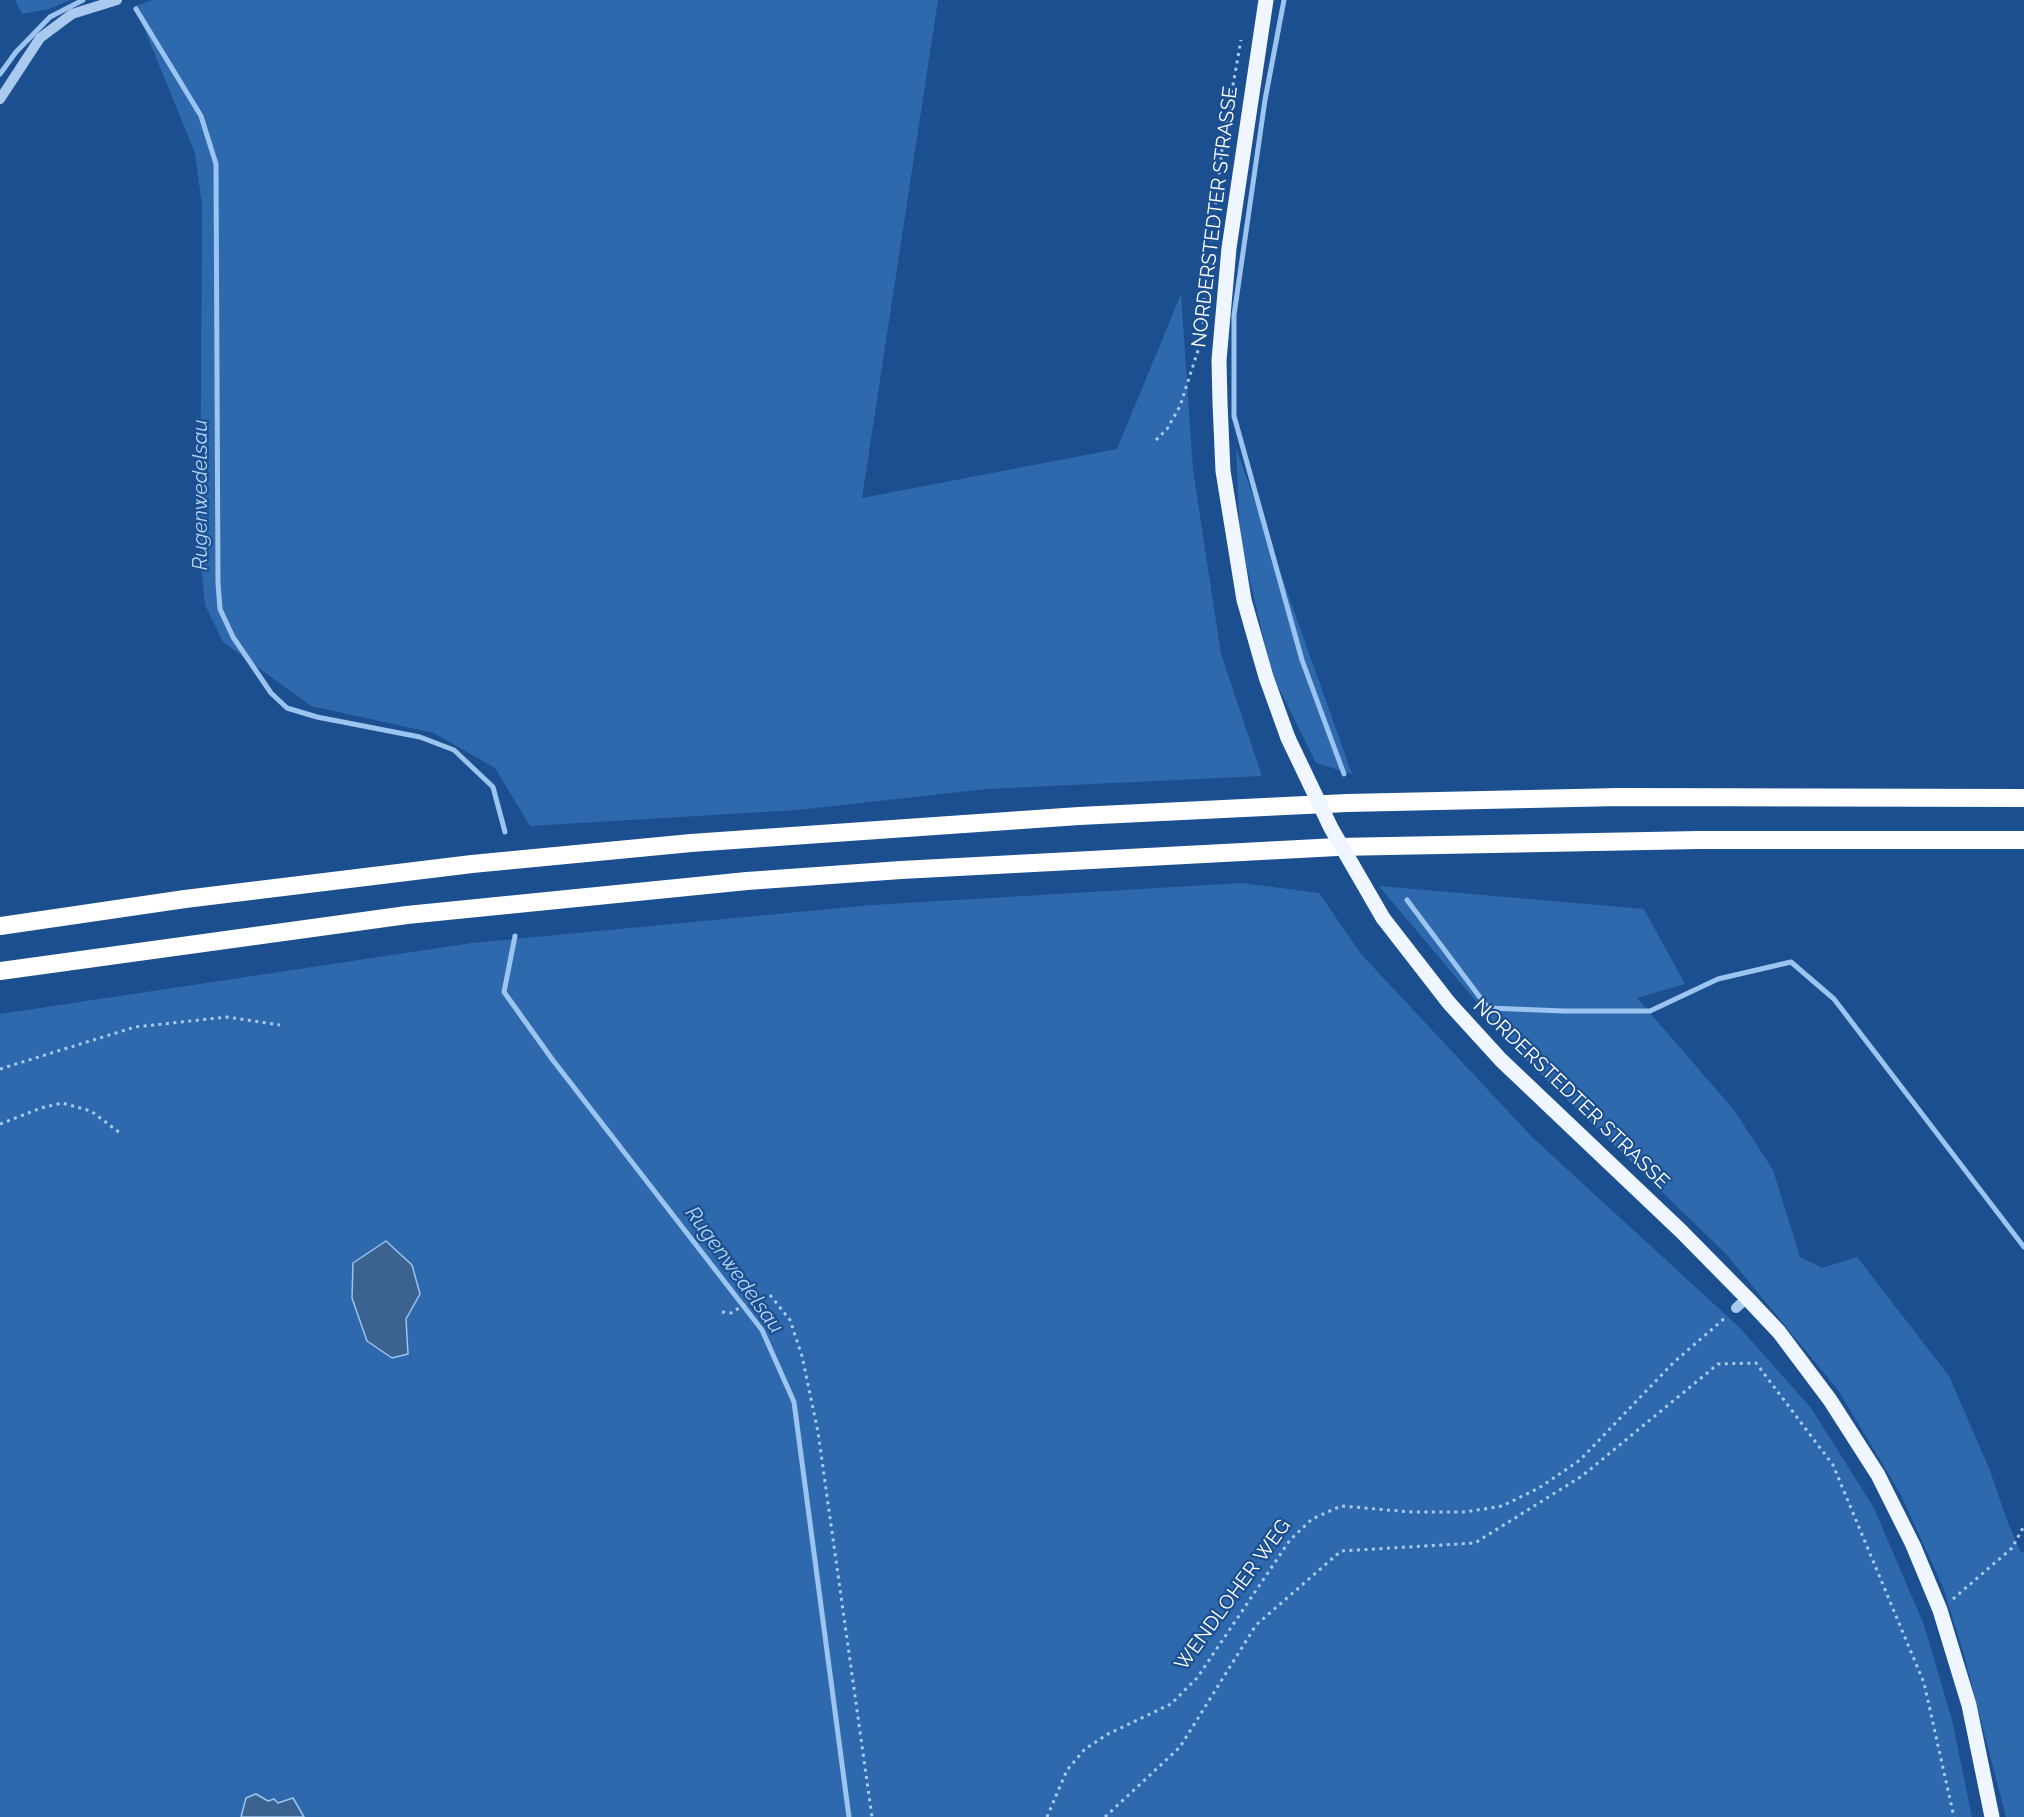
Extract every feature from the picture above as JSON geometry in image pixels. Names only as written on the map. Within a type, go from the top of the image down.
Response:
[{"type":"highway","points":[[0,926],[185,899],[472,864],[691,843],[1020,819],[1347,803],[1706,796],[2024,798]]},
{"type":"highway","points":[[0,971],[407,915],[747,881],[901,870],[1337,847],[1699,840],[2024,840]]},
{"type":"main road","name":"NORDERSTEDTER STRASSE","points":[[1266,0],[1228,259],[1219,360],[1220,402],[1225,482],[1244,600],[1266,677],[1288,738],[1330,828],[1383,918],[1449,1004],[1501,1060],[1681,1231],[1741,1303],[1779,1332],[1830,1400],[1878,1475],[1913,1545],[1940,1610],[1969,1705],[1992,1817]]},
{"type":"street","points":[[0,99],[40,38],[72,14],[117,0]]},
{"type":"path","points":[[1156,440],[1167,429],[1180,406],[1203,335]]},
{"type":"path","points":[[0,1069],[135,1027],[227,1017],[280,1025]]},
{"type":"path","points":[[0,1124],[41,1108],[62,1103],[91,1111],[120,1133]]},
{"type":"path","points":[[722,1312],[732,1312],[752,1300],[770,1295],[789,1320],[802,1356],[818,1432],[872,1817]]},
{"type":"path","name":"WENDLOHER WEG","points":[[1047,1817],[1067,1770],[1085,1749],[1108,1734],[1171,1704],[1197,1678],[1290,1540],[1312,1519],[1341,1506],[1412,1512],[1465,1512],[1502,1506],[1539,1488],[1580,1460],[1673,1363],[1741,1303]]},
{"type":"path","points":[[1105,1817],[1180,1747],[1256,1625],[1341,1551],[1475,1543],[1582,1476],[1718,1364],[1756,1363],[1833,1465],[1924,1683],[1954,1817]]},
{"type":"path","points":[[1940,1610],[2012,1548],[2024,1526]]},
{"type":"shaded area","points":[[15,0],[70,0],[49,9],[22,14]]},
{"type":"shaded area","points":[[153,0],[938,0],[862,498],[1117,449],[1181,294],[1193,470],[1221,654],[1262,776],[986,789],[797,810],[530,826],[495,768],[434,733],[311,706],[223,642],[205,605],[200,554],[202,206],[195,153],[135,6]]},
{"type":"shaded area","points":[[1236,448],[1352,774],[1316,763],[1272,674],[1240,538]]},
{"type":"shaded area","points":[[1242,883],[1319,893],[1361,954],[1532,1137],[1739,1327],[1811,1408],[1874,1508],[1924,1625],[1952,1720],[1972,1817],[0,1817],[0,1014],[472,943],[872,905]]},
{"type":"shaded area","points":[[1379,886],[1644,909],[1685,984],[1637,998],[1734,1110],[1773,1170],[1800,1257],[1822,1268],[1857,1257],[1949,1376],[1989,1468],[2008,1523],[2021,1553],[2024,1551],[2024,1817],[2006,1817],[1964,1655],[1943,1587],[1900,1493],[1838,1390],[1727,1255],[1522,1056]]},
{"type":"shaded area","points":[[386,1241],[412,1265],[420,1294],[406,1319],[408,1354],[392,1358],[367,1341],[352,1298],[353,1263]]},
{"type":"shaded area","points":[[256,1794],[268,1801],[274,1799],[278,1803],[293,1798],[304,1817],[241,1817],[246,1798]]},
{"type":"waterway","points":[[0,74],[16,52],[50,17],[83,0]]},
{"type":"waterway","points":[[1284,0],[1265,100],[1234,315],[1234,416],[1302,660],[1344,774]]},
{"type":"waterway","name":"Rugenwedelsau","points":[[136,9],[201,116],[216,164],[220,609],[233,637],[271,693],[287,708],[317,717],[420,737],[454,750],[493,787],[505,832]]},
{"type":"waterway","points":[[1407,900],[1488,1008],[1650,1011],[1718,979],[1791,962],[1834,999],[2024,1247]]},
{"type":"waterway","name":"Rugenwedelsau","points":[[515,936],[504,992],[552,1059],[762,1330],[794,1402],[849,1817]]}]
